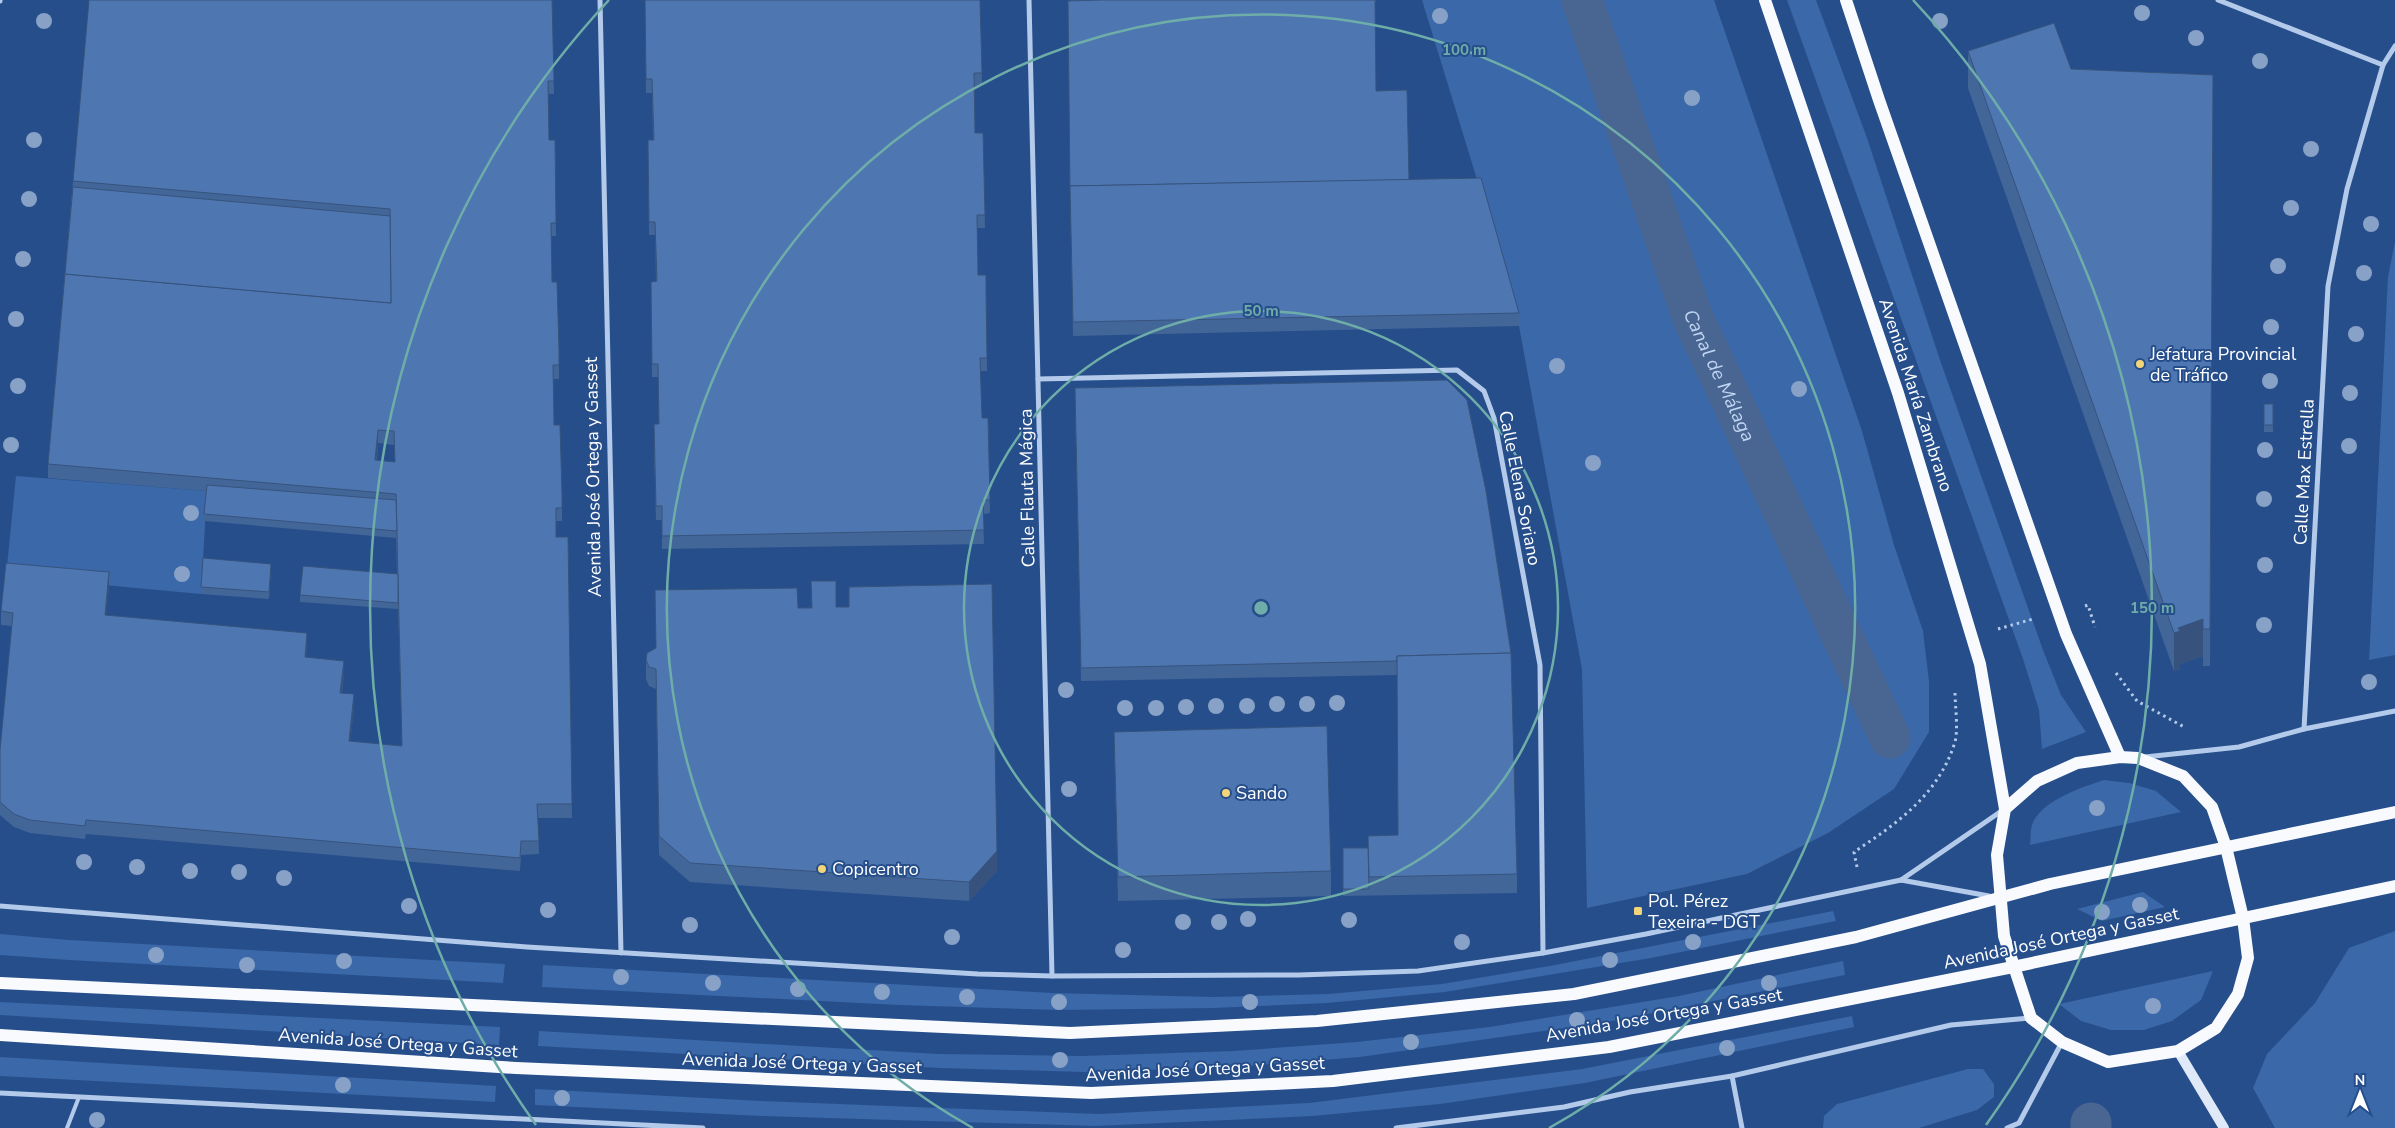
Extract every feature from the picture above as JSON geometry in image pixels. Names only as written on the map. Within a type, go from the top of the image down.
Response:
[{"type":"main road","name":"Avenida María Zambrano","points":[[1765,0],[1898,392],[1980,664],[2004,808],[1997,855],[2004,936],[2012,967],[2030,1018]]},
{"type":"main road","points":[[1847,0],[1879,100],[2058,612],[2120,757]]},
{"type":"main road","points":[[2004,808],[2038,781],[2077,763],[2120,757],[2138,758],[2184,776],[2212,807],[2226,847],[2243,918],[2248,958],[2238,994],[2216,1028],[2178,1051],[2108,1062],[2062,1042],[2030,1018]]},
{"type":"main road","name":"Avenida José Ortega y Gasset","points":[[0,983],[1070,1033],[1317,1022],[1574,994],[1856,937],[2050,884],[2395,812]]},
{"type":"main road","name":"Avenida José Ortega y Gasset","points":[[0,1035],[516,1068],[1092,1093],[1332,1081],[1608,1047],[2012,967],[2395,886]]},
{"type":"main road","points":[[2178,1051],[2224,1128]]},
{"type":"street","name":"Avenida José Ortega y Gasset","points":[[600,0],[621,953]]},
{"type":"street","name":"Calle Flauta Mágica","points":[[1029,0],[1052,976]]},
{"type":"street","points":[[2218,0],[2383,65]]},
{"type":"street","name":"Calle Max Estrella","points":[[2304,729],[2328,286],[2347,189],[2383,65],[2395,46]]},
{"type":"street","name":"Calle Elena Soriano","points":[[1038,379],[1457,370],[1484,390],[1494,418],[1540,665],[1543,953]]},
{"type":"street","points":[[2138,758],[2239,747],[2304,729],[2395,711]]},
{"type":"street","name":"Avenida José Ortega y Gasset","points":[[1900,880],[2004,808]]},
{"type":"street","name":"Avenida José Ortega y Gasset","points":[[0,906],[621,953],[978,974],[1052,976],[1289,975],[1418,971],[1543,953],[1646,934],[1900,880],[2000,898]]},
{"type":"street","points":[[1396,1128],[1564,1106],[1630,1092],[1732,1076],[1952,1026],[2030,1018]]},
{"type":"street","points":[[2007,1128],[2019,1123],[2062,1042]]},
{"type":"street","points":[[1732,1076],[1742,1128]]},
{"type":"street","points":[[0,1093],[580,1125],[703,1128]]},
{"type":"lane","points":[[67,1128],[79,1097]]},
{"type":"lane","points":[[580,1125],[586,1128]]},
{"type":"path","points":[[1972,636],[2058,612],[2088,606],[2097,633]]},
{"type":"path","points":[[2111,668],[2137,701],[2192,732]]},
{"type":"path","points":[[1862,888],[1854,852],[1900,821],[1936,784],[1955,744],[1955,683]]},
{"type":"shaded area","points":[[1422,0],[1714,0],[1862,431],[1894,545],[1923,631],[1929,681],[1929,732],[1894,789],[1828,833],[1747,874],[1587,908],[1582,669],[1519,326],[1509,284]]},
{"type":"shaded area","points":[[1787,0],[1816,0],[1867,138],[1940,360],[2043,650],[2061,695],[2086,732],[2042,749],[2039,710],[2023,659]]},
{"type":"shaded area","points":[[2395,242],[2395,655],[2369,660],[2388,277]]},
{"type":"shaded area","points":[[16,476],[207,491],[201,594],[6,576]]},
{"type":"shaded area","points":[[2104,780],[2129,783],[2156,791],[2181,812],[2030,845],[2032,825],[2036,816],[2052,802],[2063,796]]},
{"type":"shaded area","points":[[2143,892],[2165,907],[2102,921],[2077,909]]},
{"type":"shaded area","points":[[1833,911],[1836,921],[1651,958],[1445,992],[1327,1003],[1213,1008],[1059,1010],[899,1005],[542,987],[543,965],[1053,993],[1213,997],[1328,994],[1442,984],[1555,965]]},
{"type":"shaded area","points":[[2395,931],[2395,1128],[2275,1128],[2253,1088],[2267,1054],[2315,1003],[2349,948]]},
{"type":"shaded area","points":[[0,934],[69,940],[505,964],[503,983],[69,960],[0,955]]},
{"type":"shaded area","points":[[1843,961],[1845,975],[1607,1022],[1360,1057],[1236,1067],[1084,1072],[940,1068],[538,1046],[539,1031],[939,1054],[1082,1056],[1234,1051],[1357,1042],[1490,1027],[1679,996]]},
{"type":"shaded area","points":[[2213,971],[2201,1000],[2172,1021],[2144,1030],[2111,1030],[2081,1021],[2059,1004]]},
{"type":"shaded area","points":[[0,1002],[500,1027],[499,1045],[0,1015]]},
{"type":"shaded area","points":[[1852,1016],[1854,1027],[1585,1083],[1440,1104],[1313,1116],[1096,1126],[761,1116],[535,1105],[535,1089],[762,1101],[1099,1114],[1309,1103],[1582,1069]]},
{"type":"shaded area","points":[[0,1057],[496,1086],[495,1102],[0,1076]]},
{"type":"shaded area","points":[[1968,1069],[1983,1069],[1994,1084],[1994,1097],[1977,1110],[1919,1128],[1823,1128],[1824,1116],[1837,1104]]},
{"type":"building","points":[[89,0],[552,0],[554,81],[548,81],[549,140],[555,140],[556,223],[551,223],[552,282],[557,282],[559,350],[559,365],[553,365],[554,425],[560,425],[562,495],[562,508],[556,508],[556,537],[568,537],[572,804],[537,804],[539,841],[521,841],[520,858],[86,820],[85,826],[30,820],[14,814],[0,802],[0,750],[13,613],[1,611],[6,563],[109,572],[105,615],[307,633],[305,657],[344,661],[340,693],[354,694],[349,741],[402,746],[396,494],[48,464],[65,274],[391,303],[390,209],[73,181]],"holes":[[[378,430],[394,431],[395,462],[375,460]]]},
{"type":"building","points":[[645,0],[980,0],[982,73],[974,73],[975,133],[983,133],[985,215],[977,215],[978,275],[986,275],[987,358],[980,358],[982,418],[988,418],[990,500],[983,500],[984,530],[662,536],[662,506],[656,506],[654,424],[659,424],[658,364],[652,364],[651,282],[657,281],[655,222],[649,222],[648,140],[654,140],[652,79],[646,79]]},
{"type":"building","points":[[1375,0],[1376,91],[1407,90],[1409,180],[1070,186],[1070,192],[1068,1]]},
{"type":"building","points":[[2054,23],[2071,69],[2213,75],[2210,629],[2203,629],[2203,619],[2178,628],[2180,631],[2174,633],[1968,51]]},
{"type":"building","points":[[1481,178],[1519,313],[1073,322],[1070,186]]},
{"type":"building","points":[[73,187],[390,216],[391,303],[65,274]]},
{"type":"building","points":[[1447,380],[1467,400],[1486,491],[1511,653],[1397,656],[1397,661],[1081,668],[1075,388]]},
{"type":"building","points":[[2264,404],[2273,404],[2273,425],[2264,425]]},
{"type":"building","points":[[207,485],[396,500],[397,531],[204,514]]},
{"type":"building","points":[[203,558],[271,564],[269,592],[201,587]]},
{"type":"building","points":[[303,566],[398,574],[398,603],[300,595]]},
{"type":"building","points":[[811,581],[836,581],[836,607],[849,607],[849,587],[992,584],[997,851],[969,882],[690,863],[659,836],[656,669],[649,667],[646,660],[647,653],[656,648],[655,590],[797,588],[798,608],[812,608]]},
{"type":"building","points":[[1511,653],[1517,874],[1369,877],[1368,836],[1398,835],[1397,656]]},
{"type":"building","points":[[1327,726],[1331,871],[1118,877],[1114,732]]},
{"type":"building","points":[[1343,848],[1368,848],[1369,889],[1343,889]]},
{"type":"waterway","name":"Canal de Málaga","points":[[1582,0],[1693,318],[1890,738]]},
{"type":"waterway","name":"Canal de Málaga","points":[[2091,1123],[2091,1128]]},
{"type":"place","name":"Jefatura Provincial de Tráfico","points":[[2140,364]]},
{"type":"place","name":"Sando","points":[[1226,793]]},
{"type":"place","name":"Copicentro","points":[[822,869]]},
{"type":"place","name":"Pol. Pérez Texeira - DGT","points":[[1638,911]]}]
